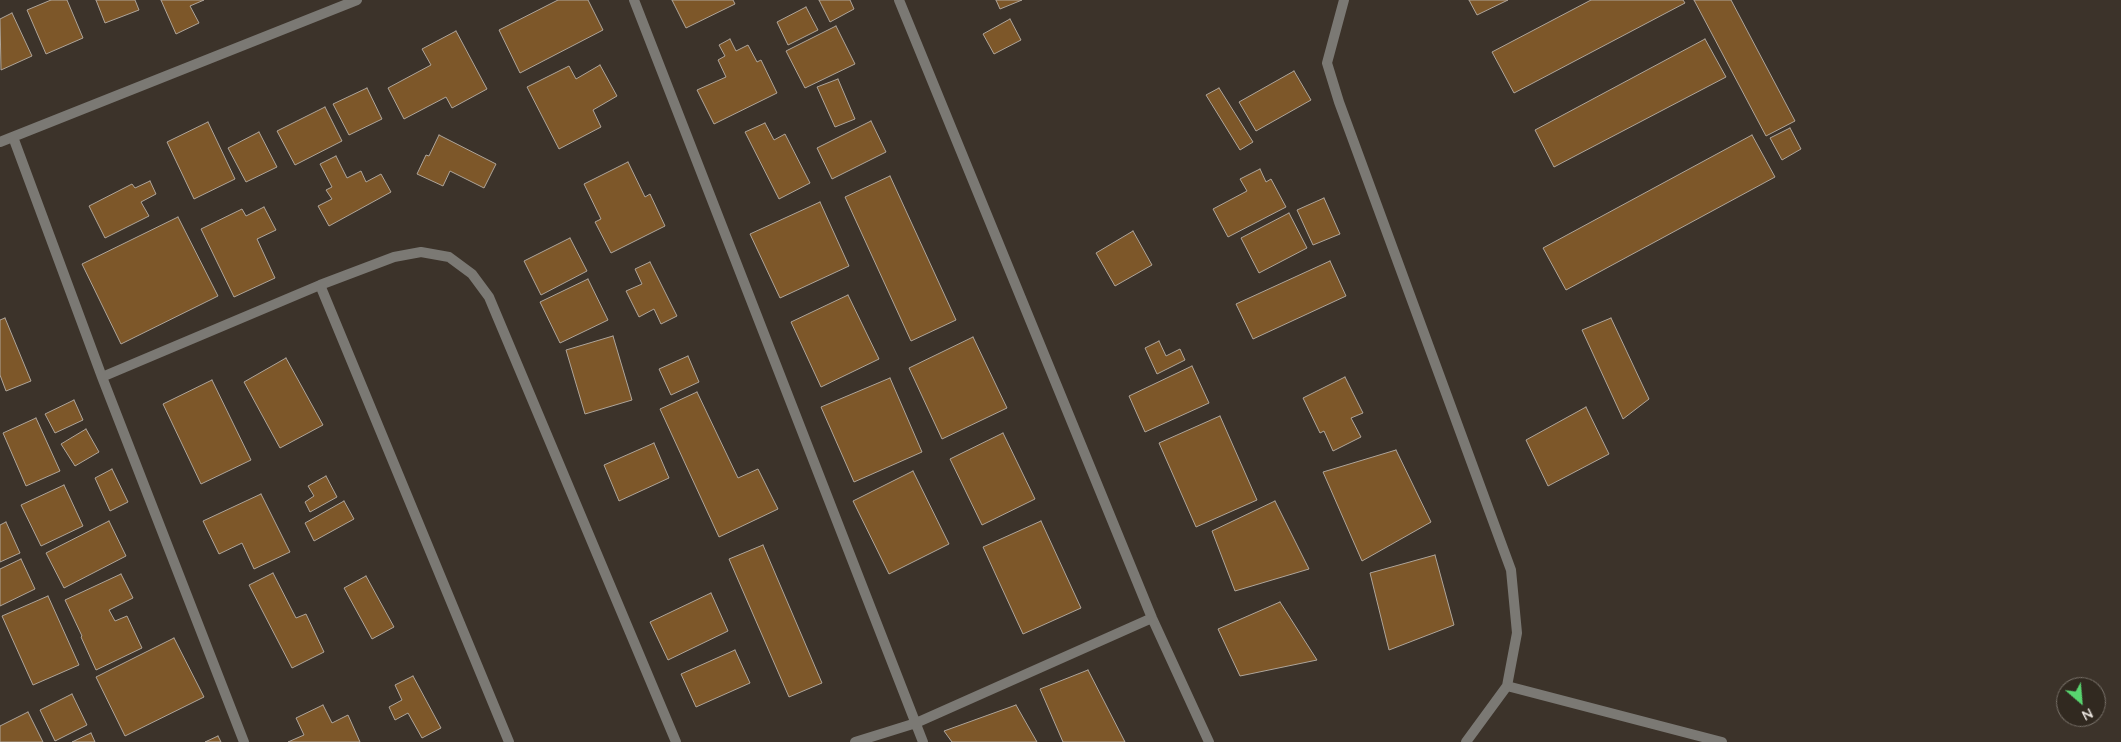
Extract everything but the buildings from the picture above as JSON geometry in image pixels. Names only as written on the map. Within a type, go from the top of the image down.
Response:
[{"type":"street","points":[[0,142],[356,0]]},
{"type":"street","points":[[634,0],[923,742]]},
{"type":"street","points":[[899,0],[1152,618],[1209,742]]},
{"type":"street","points":[[1344,0],[1327,63],[1511,570],[1517,633],[1507,686],[1466,742]]},
{"type":"street","points":[[13,137],[102,377],[244,742]]},
{"type":"street","points":[[102,377],[320,285],[394,258],[421,252],[449,258],[472,274],[489,297],[676,742]]},
{"type":"street","points":[[320,285],[509,742]]},
{"type":"street","points":[[855,742],[916,723],[1152,618]]},
{"type":"street","points":[[1507,686],[1722,742]]}]
